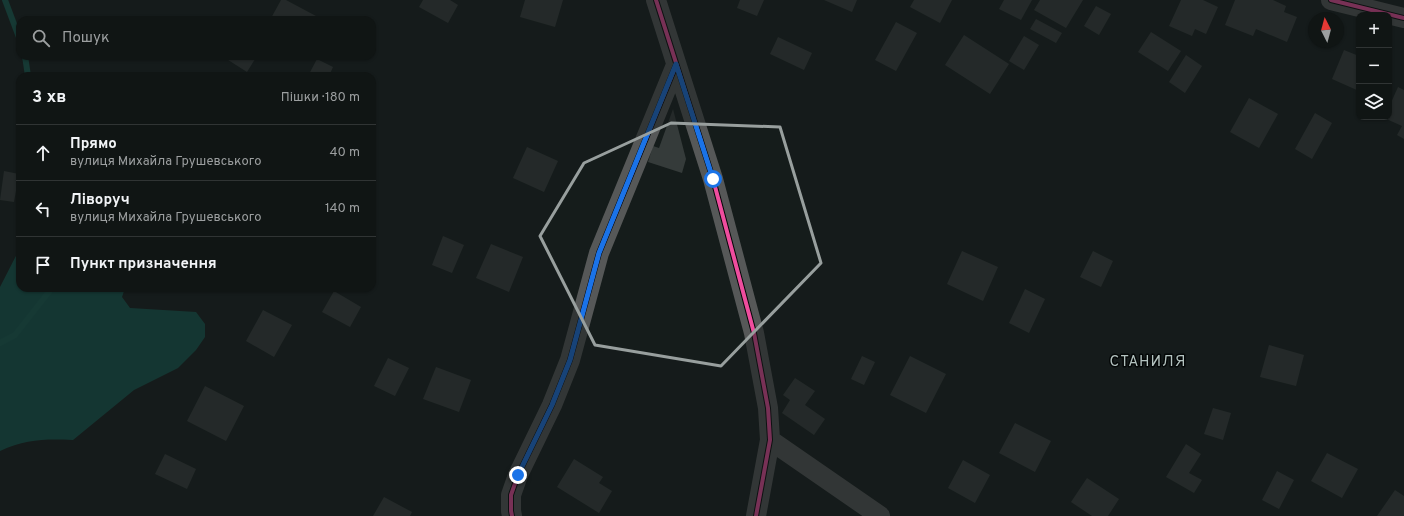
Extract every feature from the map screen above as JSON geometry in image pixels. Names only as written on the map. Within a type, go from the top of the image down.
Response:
[{"type":"street","points":[[656,0],[713,179],[754,334],[768,408],[770,440],[756,516]]},
{"type":"street","points":[[1331,0],[1404,18]]},
{"type":"street","points":[[512,516],[511,495],[518,475],[552,405],[570,360],[599,253],[676,64]]},
{"type":"street","points":[[770,440],[880,516]]},
{"type":"highlighted area","points":[[671,123],[780,127],[821,263],[721,366],[595,345],[540,236],[584,163]]},
{"type":"green space","points":[[16,256],[16,292],[124,292],[122,297],[130,308],[196,312],[205,324],[205,337],[196,350],[178,368],[134,390],[73,440],[27,442],[0,451],[0,287]]},
{"type":"building","points":[[281,0],[286,0],[316,16],[272,16]]},
{"type":"building","points":[[423,0],[450,0],[458,5],[448,23],[419,7]]},
{"type":"building","points":[[525,0],[563,0],[555,27],[520,17]]},
{"type":"building","points":[[740,0],[764,0],[757,16],[737,8]]},
{"type":"building","points":[[824,0],[857,0],[852,12]]},
{"type":"building","points":[[914,0],[952,0],[940,23],[910,7]]},
{"type":"building","points":[[1004,0],[1032,0],[1021,20],[999,9]]},
{"type":"building","points":[[1040,0],[1083,0],[1066,28],[1034,10]]},
{"type":"building","points":[[1181,0],[1203,0],[1218,7],[1206,34],[1195,29],[1192,36],[1169,26]]},
{"type":"building","points":[[1235,0],[1273,0],[1286,6],[1284,12],[1297,17],[1287,42],[1256,29],[1253,36],[1225,25]]},
{"type":"building","points":[[1096,6],[1111,14],[1099,35],[1084,26]]},
{"type":"building","points":[[1036,19],[1062,33],[1056,43],[1030,29]]},
{"type":"building","points":[[896,22],[917,33],[896,71],[875,60]]},
{"type":"building","points":[[1151,32],[1181,51],[1168,71],[1138,52]]},
{"type":"building","points":[[964,35],[1009,64],[990,94],[945,65]]},
{"type":"building","points":[[1024,36],[1039,45],[1024,70],[1009,61]]},
{"type":"building","points":[[778,37],[812,53],[804,70],[770,54]]},
{"type":"building","points":[[1344,50],[1356,55],[1356,90],[1332,79]]},
{"type":"building","points":[[1186,55],[1202,66],[1185,93],[1169,82]]},
{"type":"building","points":[[228,60],[254,60],[247,72]]},
{"type":"building","points":[[316,60],[333,67],[331,72],[310,72]]},
{"type":"building","points":[[1398,87],[1404,90],[1404,139],[1397,135],[1402,126],[1389,120],[1392,120],[1392,100]]},
{"type":"building","points":[[1249,98],[1278,114],[1259,148],[1230,132]]},
{"type":"building","points":[[673,109],[686,159],[682,173],[648,162],[653,146],[659,148]]},
{"type":"building","points":[[1315,113],[1332,123],[1312,159],[1295,149]]},
{"type":"building","points":[[527,147],[558,161],[544,192],[513,178]]},
{"type":"building","points":[[4,171],[16,173],[16,191],[14,202],[0,200]]},
{"type":"building","points":[[443,236],[464,245],[452,273],[432,265]]},
{"type":"building","points":[[491,244],[523,257],[509,292],[476,278]]},
{"type":"building","points":[[962,251],[998,267],[983,301],[947,284]]},
{"type":"building","points":[[1093,251],[1113,261],[1101,287],[1080,277]]},
{"type":"building","points":[[1025,289],[1045,299],[1029,333],[1009,323]]},
{"type":"building","points":[[333,292],[361,307],[350,327],[322,312]]},
{"type":"building","points":[[263,310],[292,325],[274,357],[246,341]]},
{"type":"building","points":[[1269,345],[1304,355],[1296,386],[1260,377]]},
{"type":"building","points":[[862,356],[875,362],[864,385],[851,379]]},
{"type":"building","points":[[910,356],[946,374],[926,413],[890,395]]},
{"type":"building","points":[[388,358],[409,368],[395,396],[374,386]]},
{"type":"building","points":[[436,367],[471,380],[459,412],[423,399]]},
{"type":"building","points":[[795,378],[815,391],[805,405],[825,419],[814,435],[782,413],[790,400],[783,395]]},
{"type":"building","points":[[205,386],[244,406],[226,441],[187,421]]},
{"type":"building","points":[[1213,408],[1231,413],[1223,440],[1204,434]]},
{"type":"building","points":[[1015,423],[1051,441],[1035,472],[999,453]]},
{"type":"building","points":[[1186,444],[1201,454],[1189,473],[1202,480],[1194,493],[1166,477]]},
{"type":"building","points":[[1327,453],[1358,469],[1342,498],[1311,481]]},
{"type":"building","points":[[165,454],[196,469],[187,489],[155,474]]},
{"type":"building","points":[[574,459],[603,477],[599,483],[612,491],[599,513],[557,487]]},
{"type":"building","points":[[963,460],[990,475],[975,503],[948,488]]},
{"type":"building","points":[[1277,471],[1294,480],[1279,509],[1262,500]]},
{"type":"building","points":[[1087,478],[1119,499],[1108,516],[1092,516],[1071,502]]},
{"type":"building","points":[[1395,490],[1404,496],[1404,516],[1377,516]]},
{"type":"building","points":[[384,497],[412,512],[410,516],[373,516]]},
{"type":"waterway","points":[[5,0],[16,29]]},
{"type":"waterway","points":[[26,60],[27,72]]},
{"type":"waterway","points":[[0,343],[15,335],[49,292]]},
{"type":"cycle path","points":[[656,0],[713,179],[754,333],[768,408],[770,440],[756,516]]},
{"type":"cycle path","points":[[1331,0],[1404,18]]},
{"type":"cycle path","points":[[512,516],[511,495],[518,475],[552,405],[570,360],[599,253],[676,65]]},
{"type":"district","name":"СТАНИЛЯ","points":[[1148,361]]},
{"type":"route","points":[[518,475],[552,405],[570,360],[599,253],[676,64],[713,179]]}]
